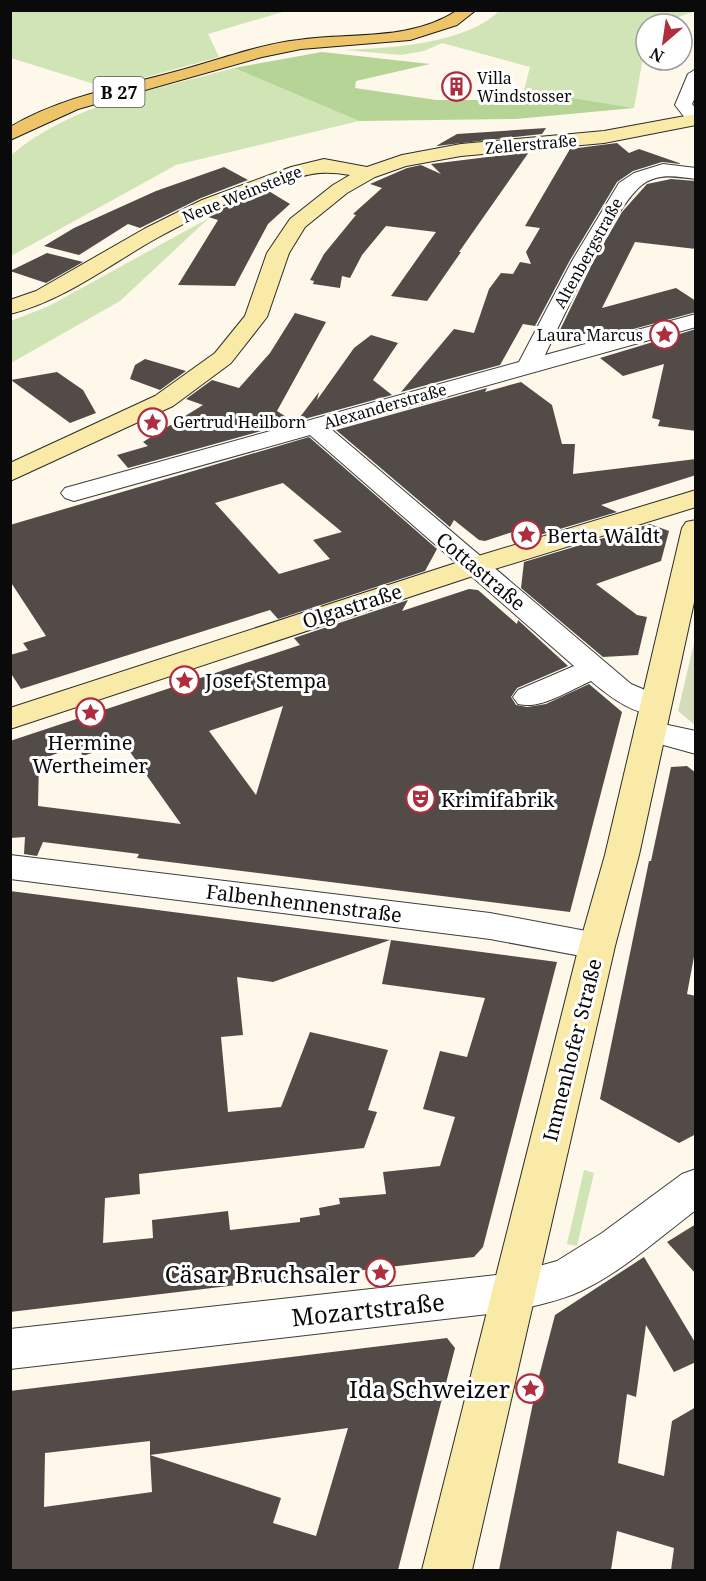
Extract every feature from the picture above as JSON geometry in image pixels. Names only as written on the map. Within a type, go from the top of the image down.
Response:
[{"type":"main road","name":"B 27","points":[[10,135],[62,109],[233,61],[260,51],[301,44],[362,41],[414,34],[449,23],[469,10]]},
{"type":"main road","name":"B 27","points":[[233,61],[295,50],[375,44],[424,37],[459,26],[483,10]]},
{"type":"main road","name":"Zellerstraße","points":[[368,173],[402,161],[461,150],[604,136],[695,119]]},
{"type":"main road","name":"Neue Weinsteige","points":[[10,307],[44,296],[87,273],[151,232],[251,187],[297,171],[324,165],[368,173]]},
{"type":"main road","name":"Neue Weinsteige","points":[[10,473],[164,401],[223,358],[256,316],[278,253],[297,223],[337,191],[368,173]]},
{"type":"main road","name":"Olgastraße","points":[[10,718],[475,566],[696,498]]},
{"type":"main road","name":"Immenhofer Straße","points":[[447,1570],[597,946],[622,855],[696,528]]},
{"type":"street","points":[[695,119],[683,105],[696,74]]},
{"type":"street","name":"Altenbergstraße","points":[[529,364],[582,261],[621,195],[641,177],[657,170],[670,169],[696,174]]},
{"type":"street","name":"Alexanderstraße","points":[[74,493],[529,364],[696,320]]},
{"type":"street","name":"Cottastraße","points":[[315,426],[652,718],[696,744]]},
{"type":"street","points":[[528,697],[595,668]]},
{"type":"street","name":"Falbenhennenstraße","points":[[10,867],[490,927],[597,946]]},
{"type":"street","name":"Mozartstraße","points":[[10,1350],[514,1292],[567,1277],[617,1246],[696,1186]]},
{"type":"green space","points":[[10,11],[286,11],[208,34],[219,57],[107,88],[11,58]]},
{"type":"green space","points":[[499,11],[696,11],[634,12],[634,72],[640,72],[634,108],[524,90],[530,67],[442,43],[424,51],[401,55],[345,50],[426,42],[467,31],[485,22]]},
{"type":"green space","points":[[322,52],[430,64],[356,81],[355,88],[436,100],[484,100],[524,90],[634,108],[516,119],[359,121],[234,68]]},
{"type":"green space","points":[[234,68],[359,121],[176,165],[11,256],[11,155],[35,137],[61,122],[89,110],[146,91]]},
{"type":"green space","points":[[209,218],[120,301],[11,363],[11,321],[49,306]]},
{"type":"green space","points":[[695,639],[695,725],[678,711]]},
{"type":"green space","points":[[584,1170],[594,1173],[577,1246],[567,1244]]},
{"type":"building","points":[[546,128],[542,134],[436,146],[457,134]]},
{"type":"building","points":[[617,143],[629,153],[639,149],[682,164],[662,162],[633,171],[617,182],[570,260],[535,326],[523,324],[500,365],[401,392],[454,329],[474,333],[489,289],[501,273],[513,274],[520,262],[531,264],[526,252],[540,228],[525,226],[570,149]]},
{"type":"building","points":[[529,152],[427,301],[391,296],[436,232],[386,226],[362,255],[350,278],[342,276],[340,288],[313,284],[314,281],[310,280],[324,254],[356,215],[353,214],[382,188],[370,184],[407,168],[421,165],[441,174],[431,164]]},
{"type":"building","points":[[224,167],[248,180],[201,198],[140,228],[128,224],[79,255],[44,246],[74,228],[156,191]]},
{"type":"building","points":[[671,179],[696,181],[696,249],[635,242],[602,308],[676,288],[696,301],[696,312],[604,337],[560,330],[593,262],[622,212],[647,184]]},
{"type":"building","points":[[267,190],[290,204],[268,224],[235,286],[178,285],[218,220],[205,216]]},
{"type":"building","points":[[47,253],[83,262],[46,283],[10,271]]},
{"type":"building","points":[[295,313],[326,322],[277,411],[294,422],[128,468],[117,455],[148,446],[143,442],[203,405],[186,399],[212,380],[239,388],[270,353]]},
{"type":"building","points":[[696,329],[696,431],[658,426],[660,420],[652,418],[664,364],[623,376],[600,358]]},
{"type":"building","points":[[371,335],[398,343],[373,380],[392,395],[297,421],[319,392],[317,400],[354,348]]},
{"type":"building","points":[[145,359],[186,371],[160,390],[130,379],[135,365]]},
{"type":"building","points":[[57,372],[83,390],[96,413],[70,423],[11,380]]},
{"type":"building","points":[[521,382],[552,405],[562,444],[575,444],[573,474],[696,459],[696,475],[601,505],[617,512],[526,539],[528,527],[485,541],[479,540],[454,520],[450,527],[336,430],[487,388],[485,392]]},
{"type":"building","points":[[309,437],[437,549],[425,571],[278,619],[270,610],[21,689],[10,672],[10,655],[28,650],[23,643],[46,636],[10,581],[10,525]],"holes":[[[283,483],[342,532],[313,540],[330,559],[279,574],[215,503]]]},
{"type":"building","points":[[650,524],[669,531],[661,561],[596,584],[637,615],[647,617],[638,655],[603,657],[521,588],[524,562]]},
{"type":"building","points":[[469,589],[478,590],[517,624],[518,620],[568,666],[517,688],[511,697],[516,705],[527,707],[546,704],[589,684],[622,712],[570,912],[137,858],[139,854],[43,842],[37,856],[24,854],[25,837],[10,838],[10,741],[300,645],[294,638],[408,600],[402,611]],"holes":[[[283,706],[256,795],[209,731]],[[123,742],[181,824],[38,806],[39,760],[77,746],[83,756]]]},
{"type":"building","points":[[687,766],[696,773],[696,946],[687,994],[696,996],[696,1134],[679,1143],[600,1099],[649,861],[651,861],[671,767]]},
{"type":"building","points":[[10,891],[390,940],[273,982],[237,977],[243,1035],[221,1037],[228,1112],[281,1107],[310,1032],[388,1050],[368,1110],[377,1112],[364,1148],[139,1174],[140,1194],[105,1198],[103,1243],[153,1238],[152,1220],[228,1211],[230,1230],[300,1222],[300,1218],[320,1215],[319,1208],[340,1204],[339,1198],[386,1194],[383,1172],[440,1166],[455,1117],[423,1109],[440,1051],[467,1057],[485,998],[382,984],[391,940],[557,962],[483,1247],[474,1257],[10,1312]]},
{"type":"building","points":[[696,1224],[696,1274],[667,1242]]},
{"type":"building","points":[[644,1257],[696,1344],[696,1362],[674,1372],[646,1325],[636,1397],[627,1394],[618,1463],[664,1476],[672,1421],[696,1407],[696,1570],[671,1570],[674,1548],[617,1531],[611,1570],[499,1570],[536,1388],[555,1315]]},
{"type":"building","points":[[447,1338],[455,1348],[398,1570],[10,1570],[10,1391]],"holes":[[[348,1428],[316,1536],[273,1523],[281,1498],[150,1455]],[[150,1441],[152,1492],[44,1507],[45,1453]]]},
{"type":"place","name":"Villa Windstosser","points":[[456,87]]},
{"type":"place","name":"Laura Marcus","points":[[664,335]]},
{"type":"place","name":"Gertrud Heilborn","points":[[152,422]]},
{"type":"place","name":"Berta Waldt","points":[[526,535]]},
{"type":"place","name":"Josef Stempa","points":[[184,680]]},
{"type":"place","name":"Hermine Wertheimer","points":[[90,712]]},
{"type":"place","name":"Krimifabrik","points":[[420,799]]},
{"type":"place","name":"Cäsar Bruchsaler","points":[[381,1273]]},
{"type":"place","name":"Ida Schweizer","points":[[531,1388]]}]
